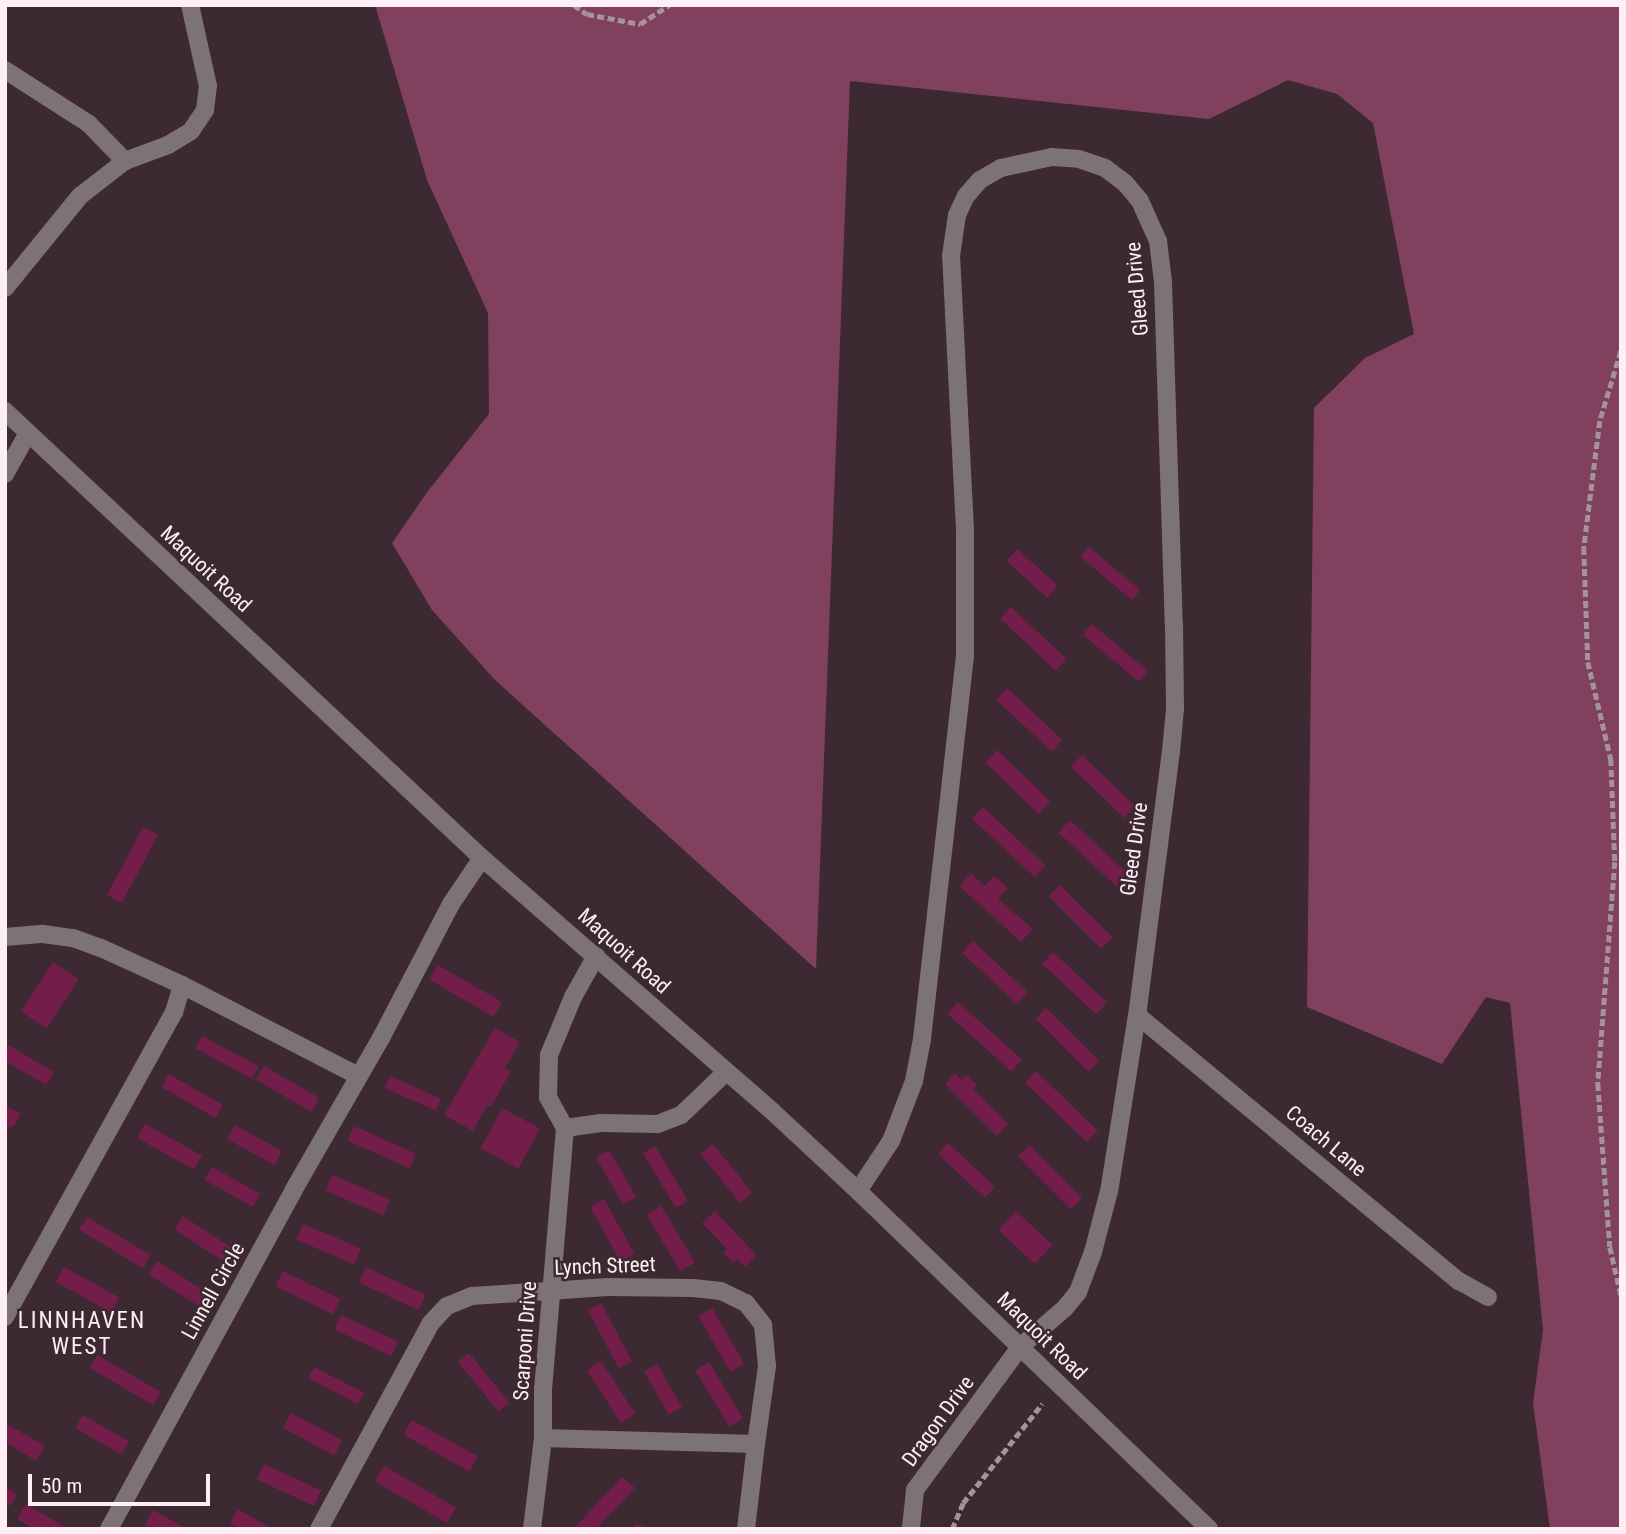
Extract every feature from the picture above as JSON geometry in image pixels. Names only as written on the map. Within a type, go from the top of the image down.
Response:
[{"type":"street","points":[[5,288],[80,196],[125,161],[168,145],[191,131],[205,110],[206,75],[190,5]]},
{"type":"street","points":[[5,71],[89,124],[125,161]]},
{"type":"street","name":"Gleed Drive","points":[[858,1191],[891,1141],[914,1081],[922,1039],[965,657],[965,530],[954,328],[953,235],[957,215],[966,196],[980,180],[1025,160],[1052,157],[1079,159],[1105,168],[1125,183],[1151,221],[1158,241],[1163,282],[1175,709],[1137,1015],[1109,1191],[1093,1252],[1078,1292],[1065,1308],[1020,1347]]},
{"type":"street","name":"Maquoit Road","points":[[5,411],[482,858],[596,956],[725,1073],[773,1112],[1209,1529]]},
{"type":"street","points":[[5,474],[28,433]]},
{"type":"street","name":"Linnell Circle","points":[[109,1529],[451,904],[482,858]]},
{"type":"street","points":[[5,937],[43,934],[73,938],[182,985],[358,1076]]},
{"type":"street","points":[[596,956],[573,997],[548,1055],[548,1097],[565,1128],[601,1123],[657,1124],[681,1115],[725,1073]]},
{"type":"street","points":[[5,1317],[173,1013],[182,985]]},
{"type":"street","name":"Coach Lane","points":[[1137,1015],[1459,1281],[1488,1297]]},
{"type":"street","name":"Scarponi Drive","points":[[531,1529],[543,1438],[543,1390],[550,1290],[565,1128]]},
{"type":"street","name":"Lynch Street","points":[[319,1529],[431,1323],[447,1306],[472,1296],[608,1287],[693,1288],[722,1291],[746,1303],[763,1325],[767,1366],[756,1444]]},
{"type":"street","name":"Dragon Drive","points":[[911,1529],[915,1490],[1020,1347]]},
{"type":"street","points":[[543,1438],[756,1444],[746,1529]]},
{"type":"path","points":[[574,5],[587,14],[640,24],[669,5]]},
{"type":"path","points":[[1621,351],[1600,421],[1584,548],[1588,662],[1611,759],[1615,862],[1598,1084],[1610,1247],[1621,1295]]},
{"type":"path","points":[[952,1529],[962,1503],[1042,1404]]},
{"type":"shaded area","points":[[375,5],[1621,5],[1621,1529],[1550,1529],[1533,1403],[1543,1330],[1510,1003],[1486,997],[1442,1064],[1307,1007],[1314,408],[1365,358],[1414,334],[1373,123],[1337,94],[1288,80],[1209,119],[850,81],[816,969],[495,680],[432,610],[392,543],[428,491],[489,414],[488,313],[427,180]]},
{"type":"building","points":[[1089,547],[1140,590],[1132,600],[1081,557]]},
{"type":"building","points":[[1017,549],[1058,586],[1047,598],[1006,561]]},
{"type":"building","points":[[1011,607],[1067,659],[1056,671],[1000,619]]},
{"type":"building","points":[[1092,624],[1148,671],[1139,682],[1083,635]]},
{"type":"building","points":[[1007,688],[1063,740],[1052,752],[996,700]]},
{"type":"building","points":[[997,750],[1050,801],[1038,814],[985,762]]},
{"type":"building","points":[[1082,755],[1135,806],[1124,818],[1071,767]]},
{"type":"building","points":[[983,807],[1046,866],[1035,877],[972,819]]},
{"type":"building","points":[[1070,820],[1128,874],[1116,886],[1058,832]]},
{"type":"building","points":[[143,827],[158,835],[122,903],[107,895]]},
{"type":"building","points":[[971,873],[985,886],[994,876],[1008,888],[998,899],[1033,929],[1021,942],[959,886]]},
{"type":"building","points":[[1060,885],[1112,937],[1101,949],[1049,896]]},
{"type":"building","points":[[973,941],[1028,992],[1017,1004],[962,953]]},
{"type":"building","points":[[1053,952],[1107,1002],[1096,1014],[1042,964]]},
{"type":"building","points":[[53,962],[79,979],[47,1028],[21,1011]]},
{"type":"building","points":[[438,965],[502,1002],[494,1017],[429,980]]},
{"type":"building","points":[[958,1002],[1022,1060],[1011,1071],[947,1014]]},
{"type":"building","points":[[1046,1008],[1099,1061],[1088,1072],[1035,1019]]},
{"type":"building","points":[[495,1028],[520,1042],[505,1068],[511,1071],[491,1107],[487,1105],[473,1131],[444,1115]]},
{"type":"building","points":[[202,1036],[259,1066],[252,1078],[195,1048]]},
{"type":"building","points":[[5,1043],[54,1072],[46,1085],[5,1061]]},
{"type":"building","points":[[264,1066],[319,1098],[311,1112],[256,1080]]},
{"type":"building","points":[[1036,1071],[1098,1131],[1087,1142],[1025,1083]]},
{"type":"building","points":[[955,1073],[962,1080],[967,1075],[977,1085],[973,1089],[1008,1124],[997,1136],[945,1084]]},
{"type":"building","points":[[169,1074],[223,1105],[215,1118],[162,1087]]},
{"type":"building","points":[[390,1076],[441,1099],[436,1111],[385,1088]]},
{"type":"building","points":[[5,1105],[21,1114],[12,1128],[5,1125]]},
{"type":"building","points":[[502,1108],[540,1128],[518,1169],[480,1149]]},
{"type":"building","points":[[145,1124],[202,1156],[194,1170],[137,1138]]},
{"type":"building","points":[[235,1125],[282,1151],[274,1165],[227,1139]]},
{"type":"building","points":[[354,1126],[416,1154],[410,1168],[347,1141]]},
{"type":"building","points":[[948,1143],[995,1187],[985,1198],[938,1154]]},
{"type":"building","points":[[713,1144],[753,1193],[740,1203],[701,1154]]},
{"type":"building","points":[[1029,1145],[1082,1198],[1071,1209],[1018,1156]]},
{"type":"building","points":[[655,1146],[688,1201],[676,1208],[643,1153]]},
{"type":"building","points":[[609,1150],[636,1197],[623,1204],[596,1158]]},
{"type":"building","points":[[212,1167],[260,1194],[253,1207],[205,1180]]},
{"type":"building","points":[[332,1175],[390,1200],[383,1215],[325,1191]]},
{"type":"building","points":[[604,1199],[635,1254],[621,1262],[590,1207]]},
{"type":"building","points":[[661,1206],[695,1263],[680,1271],[646,1215]]},
{"type":"building","points":[[715,1211],[756,1255],[745,1267],[737,1259],[733,1263],[723,1253],[727,1249],[702,1223]]},
{"type":"building","points":[[1016,1211],[1053,1245],[1035,1264],[998,1230]]},
{"type":"building","points":[[183,1216],[232,1248],[224,1262],[174,1229]]},
{"type":"building","points":[[87,1217],[150,1255],[143,1268],[79,1230]]},
{"type":"building","points":[[303,1224],[361,1249],[354,1264],[296,1240]]},
{"type":"building","points":[[157,1261],[212,1295],[204,1309],[149,1275]]},
{"type":"building","points":[[64,1267],[119,1298],[111,1312],[56,1282]]},
{"type":"building","points":[[366,1267],[426,1295],[419,1310],[359,1282]]},
{"type":"building","points":[[283,1271],[341,1299],[333,1314],[276,1286]]},
{"type":"building","points":[[601,1303],[632,1361],[619,1368],[588,1310]]},
{"type":"building","points":[[712,1308],[744,1363],[730,1371],[698,1316]]},
{"type":"building","points":[[341,1315],[398,1342],[391,1356],[334,1330]]},
{"type":"building","points":[[469,1353],[509,1403],[498,1412],[458,1362]]},
{"type":"building","points":[[97,1355],[161,1392],[154,1405],[90,1368]]},
{"type":"building","points":[[601,1361],[635,1414],[621,1423],[587,1370]]},
{"type":"building","points":[[709,1362],[743,1419],[729,1427],[695,1370]]},
{"type":"building","points":[[657,1364],[682,1407],[669,1415],[644,1372]]},
{"type":"building","points":[[314,1367],[364,1392],[358,1404],[308,1379]]},
{"type":"building","points":[[291,1413],[342,1440],[334,1455],[283,1428]]},
{"type":"building","points":[[83,1415],[129,1442],[121,1454],[76,1428]]},
{"type":"building","points":[[412,1420],[478,1456],[469,1471],[404,1435]]},
{"type":"building","points":[[5,1423],[45,1446],[36,1461],[5,1442]]},
{"type":"building","points":[[264,1464],[321,1491],[314,1506],[257,1479]]},
{"type":"building","points":[[384,1466],[456,1508],[447,1523],[375,1482]]},
{"type":"building","points":[[622,1477],[635,1488],[596,1529],[573,1529]]},
{"type":"building","points":[[5,1487],[17,1494],[10,1506],[5,1503]]},
{"type":"building","points":[[26,1504],[68,1529],[34,1529],[17,1519]]},
{"type":"building","points":[[238,1509],[272,1529],[239,1529],[230,1523]]},
{"type":"building","points":[[153,1510],[187,1529],[152,1529],[145,1525]]},
{"type":"building","points":[[635,1524],[650,1528],[650,1529],[634,1529]]},
{"type":"district","name":"LINNHAVEN WEST","points":[[82,1334]]}]
